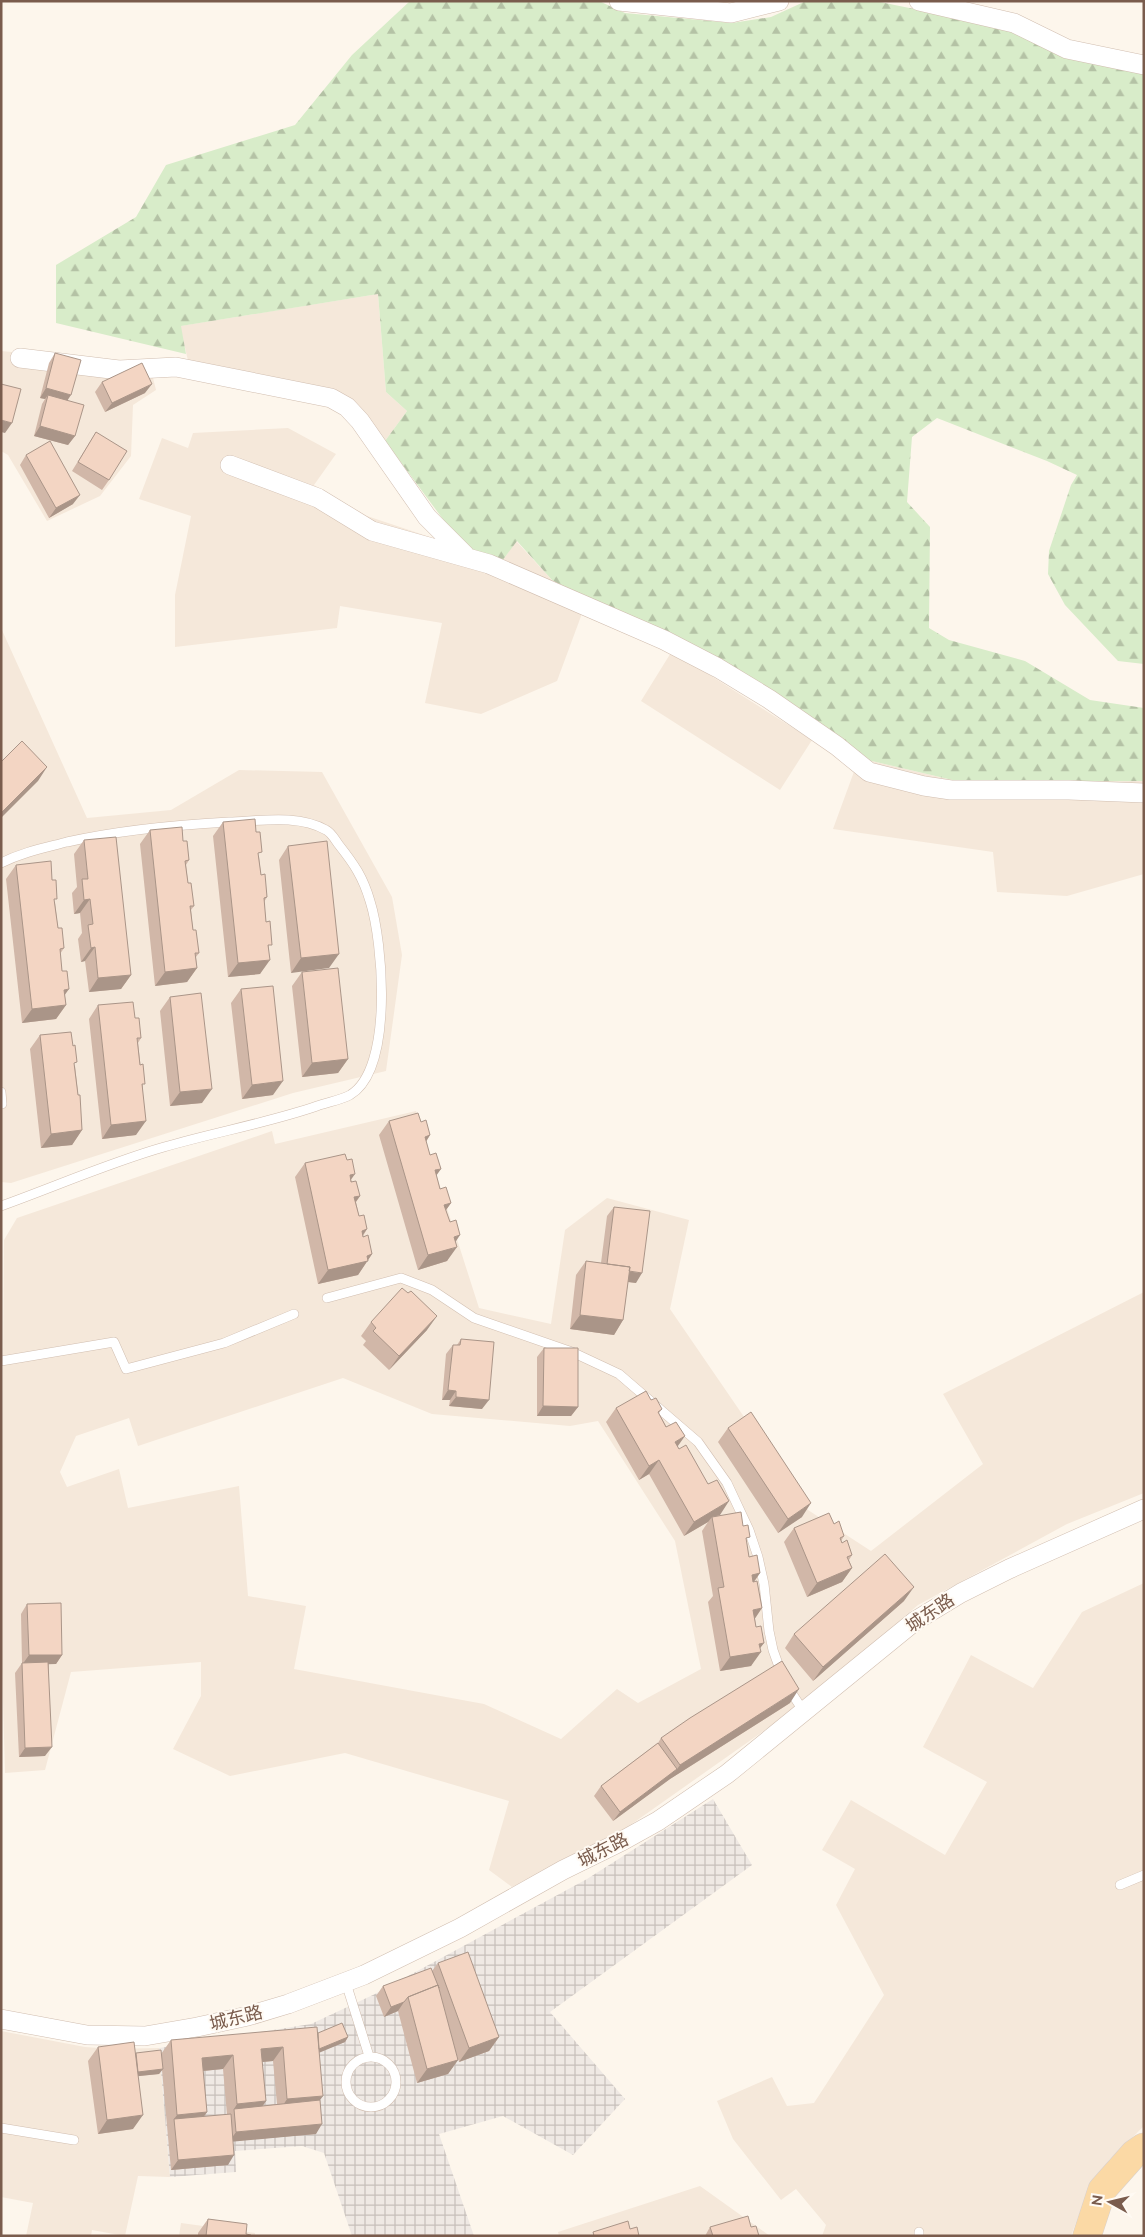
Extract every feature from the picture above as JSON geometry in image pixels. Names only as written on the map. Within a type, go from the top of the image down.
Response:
[{"type":"main road","points":[[1087,2236],[1102,2190],[1134,2154],[1144,2147]]},
{"type":"street","points":[[619,1],[731,13],[779,1]]},
{"type":"street","points":[[919,1],[1014,23],[1067,49],[1144,65]]},
{"type":"street","points":[[20,358],[119,370],[176,366],[331,398],[347,407],[360,421],[427,517],[454,546],[470,559]]},
{"type":"street","points":[[230,465],[318,498],[372,531],[489,564],[664,640],[718,668],[803,722],[869,772],[924,786],[951,790],[1069,790],[1144,793]]},
{"type":"street","name":"城东路","points":[[1,2019],[87,2035],[144,2036],[248,2016],[346,1983],[413,1953],[555,1874],[658,1821],[727,1774],[915,1621],[961,1593],[1144,1509]]},
{"type":"lane","points":[[1,863],[21,853],[109,832],[246,821],[297,821],[314,825],[329,832],[358,868],[370,902],[378,937],[381,985],[379,1038],[375,1054],[360,1086],[351,1094],[304,1110],[162,1148],[1,1206]]},
{"type":"lane","points":[[1,1092],[2,1104]]},
{"type":"lane","points":[[327,1298],[401,1278],[417,1283],[432,1290],[474,1318],[588,1358],[619,1374],[698,1442],[727,1483],[750,1530],[764,1584],[773,1650],[779,1669],[794,1698],[804,1712]]},
{"type":"lane","points":[[1,1361],[114,1342],[126,1368],[224,1343],[294,1314]]},
{"type":"lane","points":[[1120,1885],[1144,1875]]},
{"type":"lane","points":[[346,1983],[369,2056]]},
{"type":"lane","points":[[369,2056],[388,2062],[394,2070],[397,2079],[396,2089],[391,2098],[384,2104],[375,2107],[357,2103],[348,2091],[346,2083],[347,2075],[355,2062],[369,2056]]},
{"type":"lane","points":[[1,2128],[74,2140]]},
{"type":"shaded area","points":[[378,294],[386,392],[407,411],[385,441],[343,399],[189,365],[180,326]]},
{"type":"shaded area","points":[[1,351],[132,363],[149,362],[156,390],[133,405],[131,456],[100,496],[47,521],[8,455],[1,451]]},
{"type":"shaded area","points":[[288,428],[336,454],[314,485],[367,516],[502,561],[516,541],[552,580],[587,600],[557,681],[481,714],[425,703],[442,623],[340,606],[337,628],[175,647],[175,595],[191,516],[139,499],[162,438],[188,448],[193,433]]},
{"type":"shaded area","points":[[1,628],[87,818],[171,810],[239,770],[322,772],[392,897],[402,955],[386,1071],[293,1093],[11,1183],[1,1182]]},
{"type":"shaded area","points":[[672,651],[812,740],[780,790],[641,701]]},
{"type":"shaded area","points":[[859,758],[961,782],[1144,781],[1144,874],[1067,896],[997,892],[993,852],[833,829]]},
{"type":"shaded area","points":[[416,1111],[479,1308],[551,1324],[565,1230],[607,1198],[689,1220],[670,1309],[808,1510],[871,1551],[983,1464],[943,1394],[1144,1292],[1144,1493],[1067,1524],[918,1605],[806,1701],[612,1838],[512,1887],[489,1870],[509,1801],[345,1753],[230,1776],[173,1749],[201,1696],[201,1662],[71,1672],[45,1770],[5,1773],[1,1630],[4,1240],[17,1218],[272,1131],[275,1144]],"holes":[[[343,1378],[432,1414],[570,1426],[598,1421],[675,1541],[701,1669],[638,1703],[617,1689],[561,1739],[484,1704],[294,1669],[306,1606],[248,1596],[239,1486],[128,1508],[119,1469],[67,1487],[60,1472],[76,1436],[129,1418],[138,1446]]]},
{"type":"shaded area","points":[[1144,1583],[1144,2126],[1110,2159],[1095,2179],[1084,2201],[1071,2236],[822,2236],[826,2225],[796,2189],[781,2200],[733,2139],[717,2101],[772,2077],[787,2106],[814,2103],[884,1995],[836,1905],[855,1869],[822,1850],[851,1800],[945,1855],[987,1782],[923,1747],[971,1655],[1033,1688],[1082,1612]]},
{"type":"shaded area","points":[[713,1799],[752,1865],[550,2012],[625,2099],[573,2155],[503,2116],[439,2134],[474,2236],[352,2236],[324,2153],[302,2146],[235,2151],[236,2172],[170,2177],[159,2048],[311,2024],[375,1994],[587,1879]]},
{"type":"shaded area","points":[[1,2031],[85,2047],[112,2049],[159,2048],[170,2177],[138,2176],[125,2236],[92,2230],[91,2236],[26,2236],[33,2203],[1,2197]]},
{"type":"shaded area","points":[[700,2186],[770,2236],[559,2236],[558,2232]]},
{"type":"shaded area","points":[[181,2223],[255,2233],[255,2236],[179,2236]]},
{"type":"green space","points":[[410,1],[599,1],[625,13],[732,23],[771,17],[806,1],[875,1],[1008,28],[1144,69],[1144,664],[1118,661],[1065,605],[1048,574],[1049,551],[1071,485],[1077,475],[1047,461],[937,418],[912,437],[907,502],[930,527],[929,628],[949,640],[1025,661],[1090,700],[1144,708],[1144,781],[961,782],[859,758],[552,580],[517,541],[502,561],[465,549],[385,441],[407,411],[386,392],[378,294],[181,326],[186,354],[56,323],[56,265],[136,217],[166,165],[295,125],[352,55]]},
{"type":"building","points":[[55,353],[81,360],[71,395],[46,388]]},
{"type":"building","points":[[142,363],[152,384],[112,403],[102,382]]},
{"type":"building","points":[[1,384],[21,389],[12,423],[1,420]]},
{"type":"building","points":[[48,395],[84,405],[75,436],[40,426]]},
{"type":"building","points":[[96,432],[127,451],[109,480],[78,462]]},
{"type":"building","points":[[50,441],[80,495],[56,508],[26,455]]},
{"type":"building","points":[[22,741],[47,767],[1,813],[1,762]]},
{"type":"building","points":[[255,819],[256,832],[260,832],[262,852],[258,853],[261,875],[265,874],[267,897],[264,898],[266,922],[270,921],[272,945],[268,945],[270,960],[238,963],[223,822]]},
{"type":"building","points":[[182,827],[183,841],[187,841],[189,860],[185,861],[188,883],[191,883],[194,906],[190,906],[193,930],[196,930],[199,953],[195,953],[197,968],[165,972],[150,830]]},
{"type":"building","points":[[116,837],[131,975],[98,978],[95,947],[91,948],[88,925],[93,924],[90,899],[84,900],[82,879],[88,879],[84,840]]},
{"type":"building","points":[[327,841],[339,954],[301,958],[288,846]]},
{"type":"building","points":[[51,861],[52,880],[56,880],[57,899],[54,899],[58,928],[62,928],[64,948],[60,949],[62,971],[67,971],[69,989],[64,990],[66,1005],[32,1009],[16,865]]},
{"type":"building","points":[[338,968],[348,1059],[312,1063],[302,972]]},
{"type":"building","points":[[273,986],[283,1081],[252,1085],[241,989]]},
{"type":"building","points":[[201,993],[212,1089],[180,1092],[170,997]]},
{"type":"building","points":[[133,1002],[135,1018],[139,1018],[141,1038],[137,1038],[140,1065],[143,1064],[145,1084],[142,1084],[146,1121],[111,1125],[98,1005]]},
{"type":"building","points":[[71,1032],[77,1062],[74,1063],[78,1095],[80,1095],[82,1130],[51,1134],[40,1035]]},
{"type":"building","points":[[418,1113],[421,1122],[426,1120],[430,1135],[425,1137],[430,1155],[436,1153],[441,1169],[435,1170],[440,1189],[446,1187],[451,1203],[444,1205],[450,1222],[456,1220],[460,1235],[454,1237],[457,1247],[428,1255],[389,1121]]},
{"type":"building","points":[[345,1154],[347,1160],[352,1159],[355,1174],[350,1175],[351,1182],[356,1181],[360,1196],[354,1197],[359,1216],[364,1215],[367,1229],[362,1231],[363,1237],[368,1235],[372,1254],[367,1256],[368,1261],[328,1270],[305,1163]]},
{"type":"building","points":[[614,1207],[650,1211],[642,1273],[629,1271],[630,1267],[607,1264]]},
{"type":"building","points":[[586,1261],[630,1267],[623,1320],[580,1315]]},
{"type":"building","points":[[402,1288],[408,1293],[411,1291],[437,1316],[399,1356],[373,1331],[376,1328],[371,1322]]},
{"type":"building","points":[[461,1339],[494,1342],[489,1400],[456,1397],[456,1391],[448,1390],[453,1345],[460,1345]]},
{"type":"building","points":[[544,1348],[578,1348],[578,1407],[543,1406]]},
{"type":"building","points":[[646,1391],[651,1400],[656,1398],[662,1409],[658,1412],[666,1427],[676,1422],[685,1436],[675,1442],[679,1449],[686,1445],[708,1484],[717,1480],[729,1501],[694,1522],[659,1460],[649,1466],[616,1408]]},
{"type":"building","points":[[751,1412],[811,1503],[788,1519],[728,1428]]},
{"type":"building","points":[[741,1512],[743,1526],[748,1525],[750,1537],[746,1538],[749,1557],[757,1555],[760,1573],[752,1575],[753,1582],[757,1581],[762,1608],[753,1610],[756,1627],[761,1626],[764,1643],[759,1644],[761,1652],[730,1657],[718,1588],[724,1587],[712,1517]]},
{"type":"building","points":[[829,1513],[834,1524],[839,1521],[844,1536],[840,1538],[842,1543],[847,1540],[852,1555],[847,1557],[852,1568],[817,1583],[794,1528]]},
{"type":"building","points":[[885,1554],[914,1587],[823,1667],[794,1634]]},
{"type":"building","points":[[61,1603],[62,1655],[29,1655],[27,1604]]},
{"type":"building","points":[[782,1661],[799,1689],[680,1765],[661,1738]]},
{"type":"building","points":[[48,1662],[52,1747],[25,1748],[22,1663]]},
{"type":"building","points":[[658,1743],[677,1769],[620,1812],[601,1786]]},
{"type":"building","points":[[468,1952],[499,2037],[469,2048],[438,1963]]},
{"type":"building","points":[[431,1968],[438,1985],[408,1997],[404,2002],[391,2007],[383,1986]]},
{"type":"building","points":[[438,1985],[458,2060],[427,2069],[408,1997]]},
{"type":"building","points":[[342,2023],[348,2037],[319,2049],[318,2033]]},
{"type":"building","points":[[317,2027],[323,2096],[287,2099],[283,2047],[261,2049],[266,2101],[237,2104],[233,2055],[202,2058],[207,2112],[177,2115],[171,2040]]},
{"type":"building","points":[[134,2042],[143,2115],[107,2120],[98,2047]]},
{"type":"building","points":[[161,2050],[163,2069],[138,2072],[136,2053]]},
{"type":"building","points":[[320,2100],[322,2124],[236,2132],[234,2109]]},
{"type":"building","points":[[231,2114],[234,2155],[178,2160],[174,2119]]},
{"type":"building","points":[[748,2216],[751,2227],[756,2226],[759,2236],[713,2236],[710,2227]]},
{"type":"building","points":[[208,2219],[247,2224],[246,2234],[251,2236],[206,2236]]},
{"type":"building","points":[[628,2221],[630,2229],[637,2227],[639,2236],[594,2236],[593,2232]]}]
